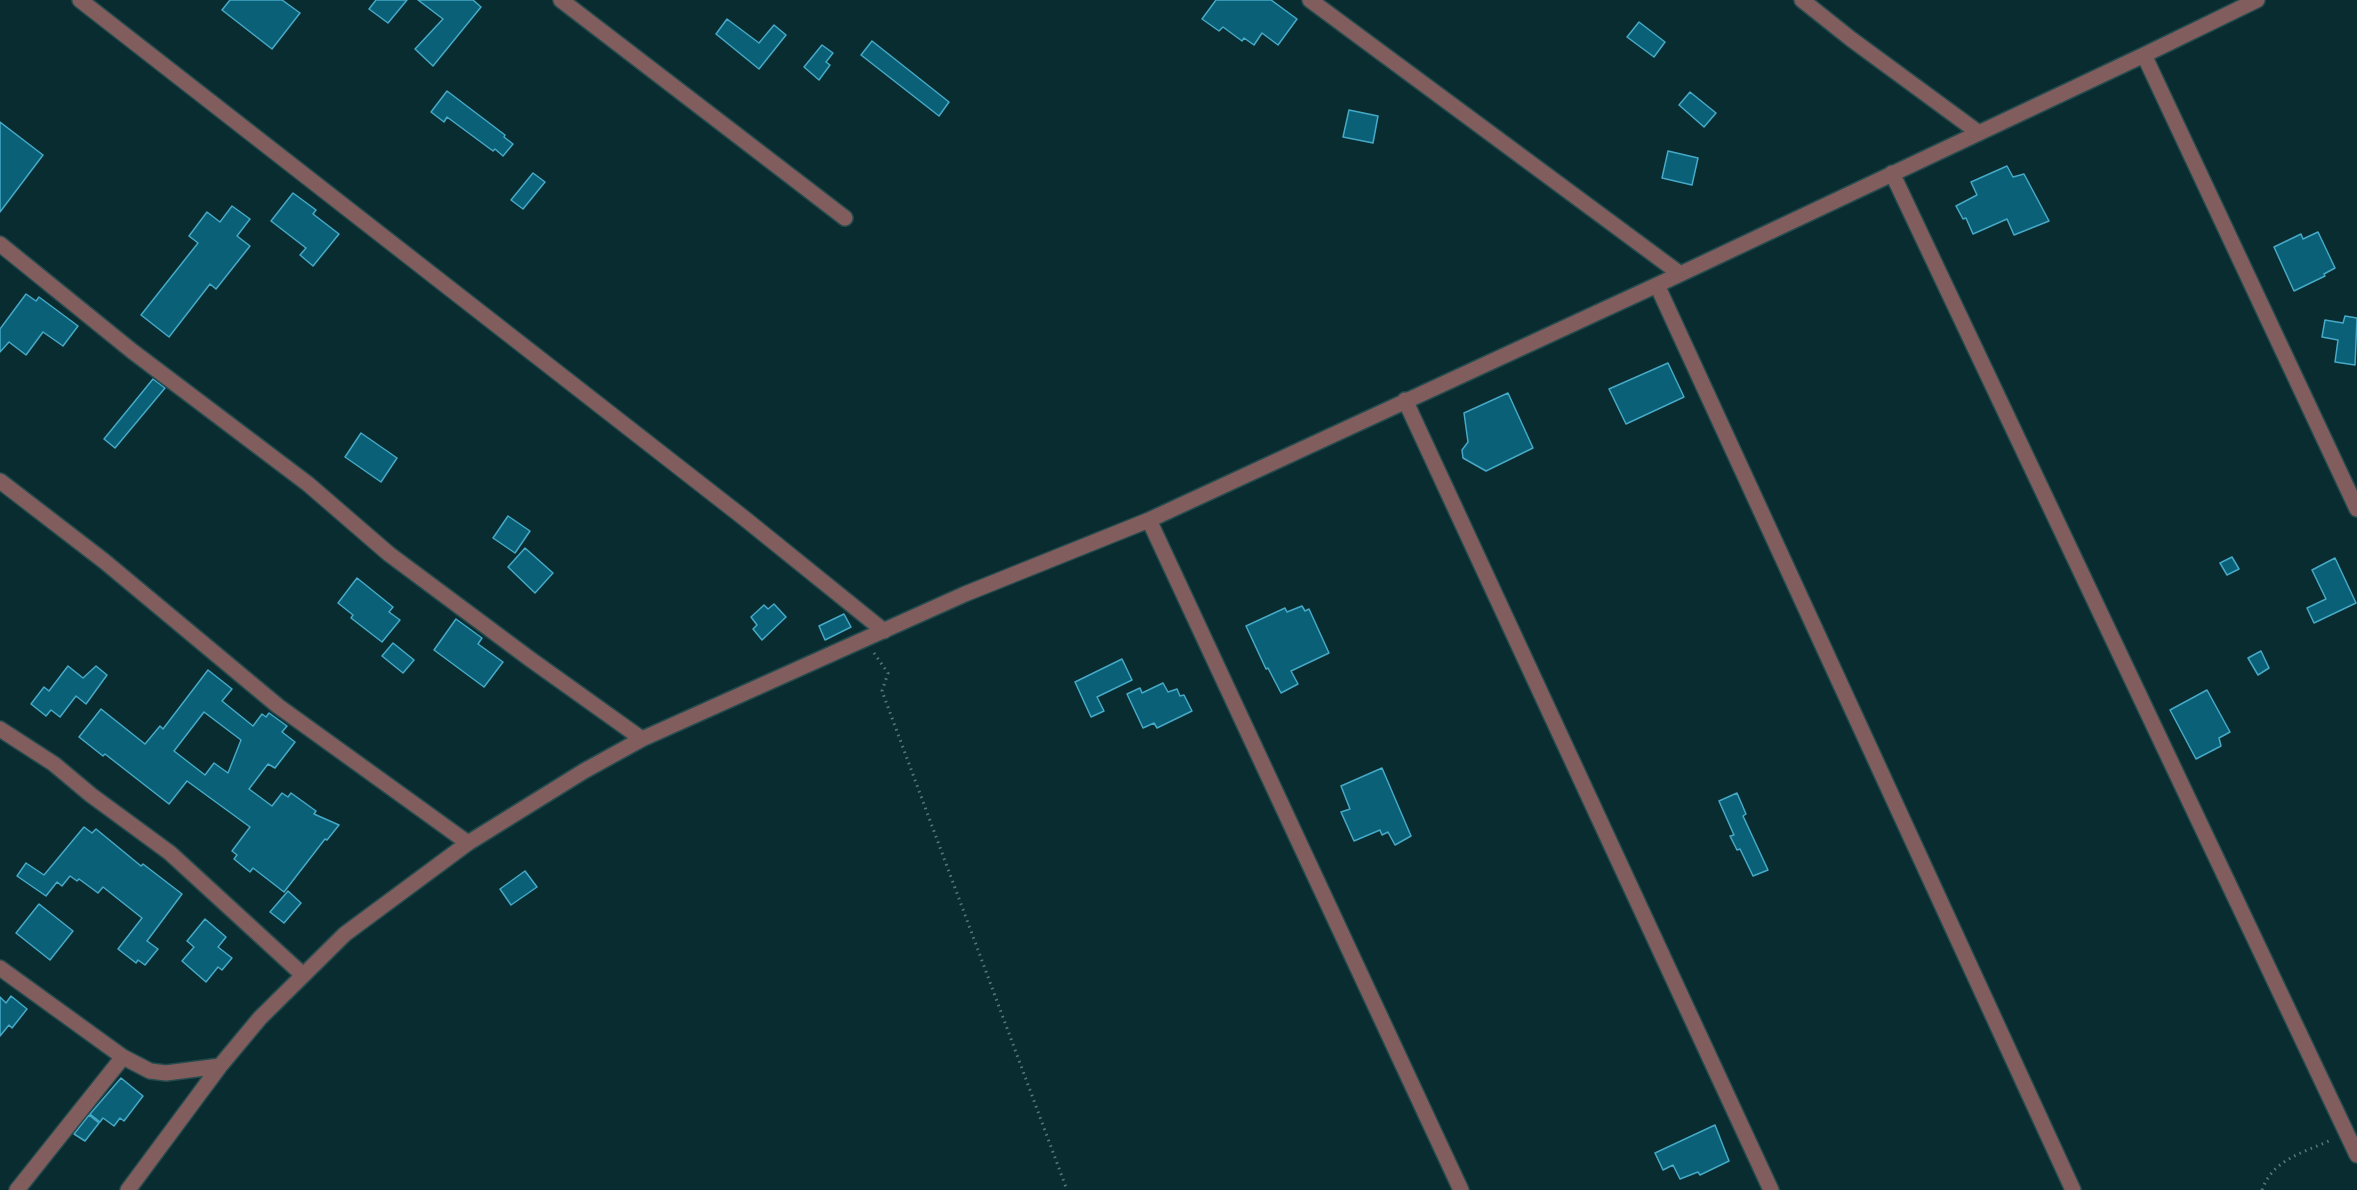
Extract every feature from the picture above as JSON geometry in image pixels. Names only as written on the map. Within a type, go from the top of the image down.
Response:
[{"type":"street","points":[[80,0],[744,518],[884,631]]},
{"type":"street","points":[[561,0],[845,218]]},
{"type":"street","points":[[1310,0],[1679,273]]},
{"type":"street","points":[[1802,0],[1979,133]]},
{"type":"street","points":[[128,1190],[220,1066],[260,1018],[345,934],[468,843],[584,771],[642,739],[965,594],[1149,520],[1657,285],[2144,56],[2257,0]]},
{"type":"street","points":[[2144,56],[2357,510]]},
{"type":"street","points":[[1892,173],[2357,1155]]},
{"type":"street","points":[[0,244],[132,351],[308,484],[389,554],[642,739]]},
{"type":"street","points":[[1657,285],[2073,1190]]},
{"type":"street","points":[[1405,400],[1771,1190]]},
{"type":"street","points":[[0,481],[104,561],[279,706],[468,843]]},
{"type":"street","points":[[1149,520],[1461,1190]]},
{"type":"street","points":[[0,729],[54,764],[91,795],[170,853],[232,913],[303,975]]},
{"type":"street","points":[[0,968],[123,1057],[150,1071],[220,1066]]},
{"type":"street","points":[[16,1190],[123,1057]]},
{"type":"path","points":[[864,639],[888,673],[882,691],[1067,1190]]},
{"type":"path","points":[[2262,1190],[2266,1179],[2277,1166],[2346,1132]]},
{"type":"building","points":[[230,0],[282,0],[300,13],[272,49],[222,10]]},
{"type":"building","points":[[376,0],[407,0],[388,23],[369,9]]},
{"type":"building","points":[[418,0],[473,0],[481,7],[433,66],[415,49],[443,19]]},
{"type":"building","points":[[1216,0],[1271,0],[1297,19],[1278,45],[1262,33],[1254,45],[1244,38],[1242,41],[1223,27],[1219,31],[1202,19]]},
{"type":"building","points":[[727,19],[759,43],[774,25],[786,35],[759,69],[716,34]]},
{"type":"building","points":[[1639,22],[1665,42],[1654,57],[1627,37]]},
{"type":"building","points":[[872,41],[949,102],[939,116],[861,55]]},
{"type":"building","points":[[822,45],[833,53],[826,62],[830,65],[819,80],[804,67]]},
{"type":"building","points":[[447,91],[505,135],[504,137],[513,144],[503,156],[447,117],[444,122],[431,112]]},
{"type":"building","points":[[1690,92],[1716,113],[1704,127],[1679,105]]},
{"type":"building","points":[[1349,110],[1378,116],[1373,143],[1343,137]]},
{"type":"building","points":[[0,122],[43,155],[0,212]]},
{"type":"building","points":[[1668,151],[1698,158],[1692,185],[1662,178]]},
{"type":"building","points":[[2007,166],[2013,177],[2024,174],[2049,221],[2014,235],[2007,219],[1973,234],[1966,218],[1963,219],[1956,206],[1977,195],[1971,182]]},
{"type":"building","points":[[533,173],[545,182],[523,209],[511,200]]},
{"type":"building","points":[[293,193],[316,210],[313,214],[339,234],[313,266],[300,255],[306,248],[271,221]]},
{"type":"building","points":[[232,206],[250,219],[237,236],[250,246],[216,289],[210,284],[169,337],[141,315],[198,243],[189,236],[207,212],[220,222]]},
{"type":"building","points":[[2318,232],[2335,268],[2324,274],[2325,276],[2294,291],[2274,247],[2301,234],[2303,239]]},
{"type":"building","points":[[26,294],[36,301],[39,297],[78,326],[63,346],[43,332],[26,355],[9,342],[0,352],[0,329]]},
{"type":"building","points":[[2345,316],[2357,318],[2355,365],[2335,362],[2338,340],[2322,337],[2325,320],[2343,323]]},
{"type":"building","points":[[1668,363],[1684,397],[1626,424],[1609,389]]},
{"type":"building","points":[[153,379],[165,388],[115,448],[104,439]]},
{"type":"building","points":[[1508,393],[1533,448],[1486,471],[1463,458],[1462,450],[1468,442],[1464,413]]},
{"type":"building","points":[[361,433],[397,458],[381,482],[345,457]]},
{"type":"building","points":[[508,516],[530,531],[515,553],[493,538]]},
{"type":"building","points":[[525,548],[553,573],[535,593],[508,567]]},
{"type":"building","points":[[2232,557],[2239,569],[2227,575],[2220,563]]},
{"type":"building","points":[[2335,558],[2356,603],[2314,623],[2307,608],[2326,599],[2312,570]]},
{"type":"building","points":[[357,578],[393,607],[389,612],[400,620],[382,642],[351,618],[353,615],[338,603]]},
{"type":"building","points":[[774,604],[786,617],[762,640],[753,629],[757,625],[751,617],[764,605],[768,609]]},
{"type":"building","points":[[1302,606],[1305,611],[1309,609],[1329,653],[1291,671],[1298,684],[1281,693],[1268,668],[1266,669],[1246,626],[1285,608],[1287,612]]},
{"type":"building","points":[[844,614],[851,627],[825,640],[819,626]]},
{"type":"building","points":[[456,619],[482,638],[478,644],[503,662],[484,687],[434,650]]},
{"type":"building","points":[[393,643],[414,660],[403,673],[382,656]]},
{"type":"building","points":[[2261,651],[2269,668],[2258,675],[2248,658]]},
{"type":"building","points":[[1122,659],[1132,680],[1097,697],[1104,711],[1091,717],[1075,682]]},
{"type":"building","points":[[68,666],[83,678],[96,666],[107,675],[86,704],[76,696],[60,717],[51,710],[46,716],[31,704],[44,687],[49,691]]},
{"type":"building","points":[[208,670],[232,689],[222,701],[253,726],[262,714],[266,717],[269,713],[287,726],[282,732],[295,742],[275,768],[268,764],[249,789],[272,806],[282,793],[288,797],[291,793],[316,811],[314,814],[339,825],[327,840],[325,839],[284,892],[253,868],[250,872],[234,859],[237,855],[232,851],[250,827],[187,781],[169,804],[105,754],[103,756],[79,737],[101,709],[145,744],[160,726],[163,729]],"holes":[[[204,712],[241,740],[228,773],[214,763],[205,775],[174,751]]]},
{"type":"building","points":[[1163,683],[1168,692],[1177,689],[1180,696],[1184,695],[1192,711],[1157,728],[1154,723],[1143,728],[1127,694],[1140,688],[1142,693]]},
{"type":"building","points":[[2207,690],[2230,732],[2219,738],[2221,746],[2196,759],[2170,710]]},
{"type":"building","points":[[1382,768],[1411,836],[1395,845],[1388,832],[1382,835],[1380,830],[1354,841],[1341,812],[1350,809],[1341,786]]},
{"type":"building","points":[[1737,793],[1746,814],[1743,816],[1768,870],[1753,876],[1740,849],[1737,850],[1730,836],[1734,835],[1719,801]]},
{"type":"building","points":[[84,827],[92,833],[96,829],[141,866],[143,864],[182,894],[147,941],[158,949],[145,965],[138,960],[136,963],[118,949],[142,918],[103,887],[98,893],[79,879],[77,881],[70,876],[62,886],[57,882],[46,896],[17,876],[26,863],[44,875]]},
{"type":"building","points":[[525,871],[537,887],[511,905],[500,889]]},
{"type":"building","points":[[288,891],[301,903],[284,923],[270,912]]},
{"type":"building","points":[[39,904],[73,931],[50,960],[16,933]]},
{"type":"building","points":[[205,919],[226,937],[218,947],[232,958],[222,970],[218,967],[206,982],[182,961],[194,947],[187,941]]},
{"type":"building","points":[[11,996],[27,1009],[12,1028],[9,1025],[0,1036],[0,997],[6,1003]]},
{"type":"building","points":[[121,1078],[143,1096],[124,1121],[120,1118],[114,1126],[103,1118],[100,1122],[90,1114]]},
{"type":"building","points":[[89,1115],[99,1123],[85,1141],[74,1134]]},
{"type":"building","points":[[1715,1125],[1729,1161],[1700,1175],[1698,1172],[1680,1179],[1673,1165],[1663,1170],[1655,1153]]}]
